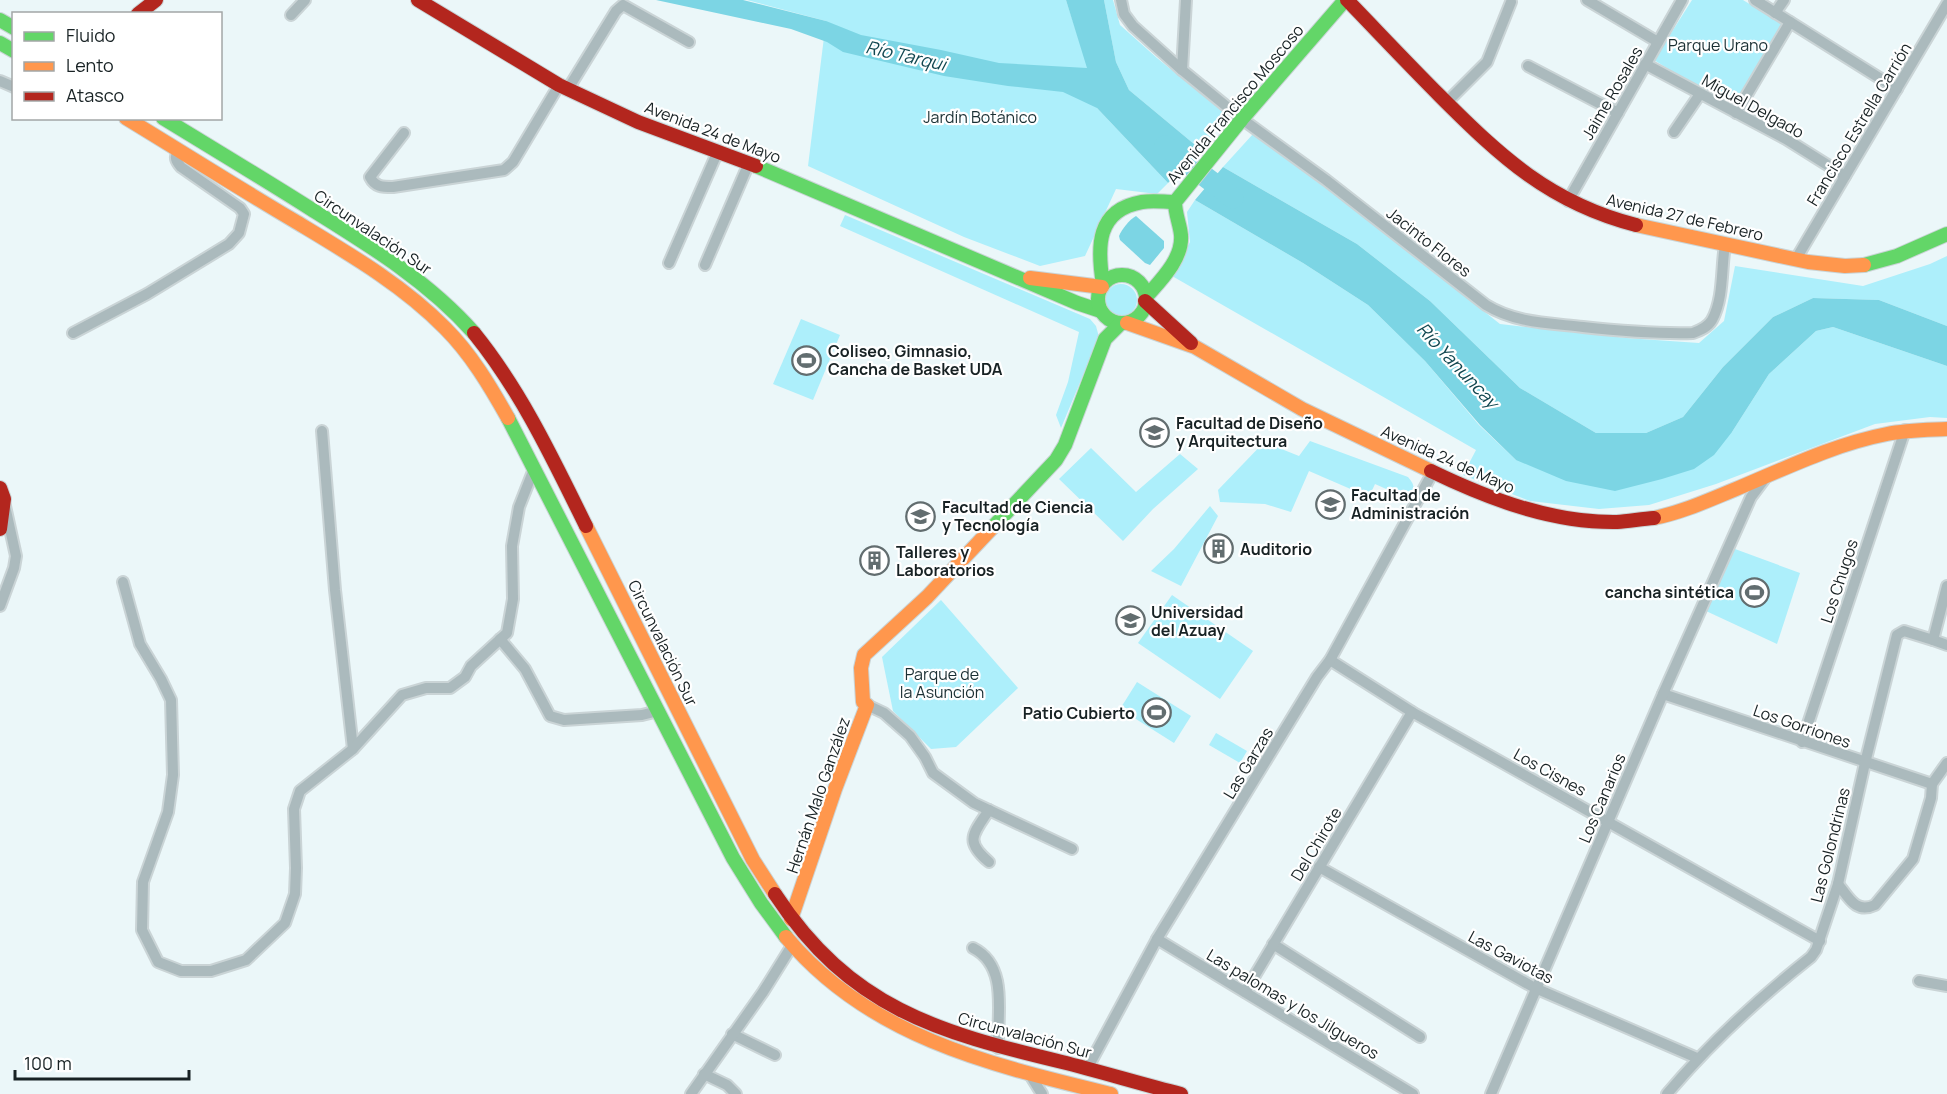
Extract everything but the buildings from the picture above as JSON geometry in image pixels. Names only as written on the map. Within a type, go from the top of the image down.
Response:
[{"type":"main road","points":[[141,12],[156,0]]},
{"type":"main road","name":"Avenida 24 de Mayo","points":[[418,0],[563,87],[638,122],[749,163],[1102,313]]},
{"type":"main road","name":"Avenida 27 de Febrero","points":[[1346,0],[1481,137],[1516,168],[1568,201],[1617,220],[1725,245],[1840,265],[1879,262],[1899,256],[1947,234]]},
{"type":"main road","name":"Avenida Francisco Moscoso","points":[[1145,299],[1171,267],[1179,251],[1182,237],[1175,219],[1175,202],[1242,119],[1346,0]]},
{"type":"main road","name":"Circunvalación Sur","points":[[129,120],[348,254],[407,295],[439,321],[464,350],[484,377],[535,468],[733,858],[768,913],[792,944],[823,975],[848,996],[892,1024],[935,1045],[1091,1092],[1111,1094]]},
{"type":"main road","name":"Circunvalación Sur","points":[[176,123],[403,268],[440,298],[472,331],[491,355],[530,416],[753,860],[791,919],[819,952],[868,992],[890,1006],[927,1024],[998,1048],[1181,1094]]},
{"type":"main road","name":"Avenida Francisco Moscoso","points":[[1102,286],[1098,247],[1108,220],[1124,206],[1143,201],[1175,202]]},
{"type":"main road","name":"Avenida 24 de Mayo","points":[[1007,273],[1041,280],[1102,286]]},
{"type":"main road","points":[[1118,276],[1129,277],[1138,282],[1145,299],[1141,314],[1124,323],[1108,319],[1102,313],[1098,300],[1102,286],[1107,280],[1118,276]]},
{"type":"main road","name":"Avenida 24 de Mayo","points":[[1145,299],[1194,347]]},
{"type":"main road","name":"Hernán Malo Ganzález","points":[[791,919],[835,789],[867,705],[863,702],[861,668],[864,656],[927,597],[1056,459],[1065,445],[1105,339],[1102,313]]},
{"type":"main road","name":"Avenida 24 de Mayo","points":[[1124,323],[1194,347],[1286,400],[1488,497],[1559,518],[1604,523],[1656,518],[1766,477],[1831,449],[1905,430],[1947,429]]},
{"type":"main road","name":"Hernán Malo Ganzález","points":[[1105,339],[1124,323]]},
{"type":"main road","points":[[0,529],[2,494]]},
{"type":"street","points":[[291,15],[304,0]]},
{"type":"street","name":"Jacinto Flores","points":[[1121,0],[1124,14],[1133,26],[1182,70],[1242,119],[1326,180],[1486,305],[1501,314],[1526,321],[1653,333],[1693,333],[1702,330],[1712,322],[1718,303],[1725,245]]},
{"type":"street","points":[[1182,70],[1186,0]]},
{"type":"street","points":[[1587,0],[1658,42]]},
{"type":"street","name":"Jaime Rosales","points":[[1568,201],[1682,0]]},
{"type":"street","points":[[1755,0],[1897,89]]},
{"type":"street","points":[[1775,13],[1784,0]]},
{"type":"street","points":[[1446,103],[1487,62],[1511,2]]},
{"type":"street","name":"Francisco Estrella Carrión","points":[[1796,259],[1897,89],[1943,19],[1947,4]]},
{"type":"street","points":[[404,133],[370,177],[380,187],[504,170],[513,162],[616,11],[623,5],[689,42]]},
{"type":"street","points":[[1736,112],[1790,22]]},
{"type":"street","name":"Miguel Delgado","points":[[1645,64],[1786,139],[1845,176]]},
{"type":"street","points":[[1528,66],[1618,113]]},
{"type":"street","points":[[1674,132],[1700,94]]},
{"type":"street","points":[[73,333],[147,294],[229,244],[239,233],[244,214],[240,208],[181,167],[176,161],[175,155],[178,150]]},
{"type":"street","points":[[669,263],[718,151]]},
{"type":"street","points":[[705,265],[749,163]]},
{"type":"street","name":"Los Chugos","points":[[1802,742],[1905,430]]},
{"type":"street","points":[[322,431],[335,590],[353,749]]},
{"type":"street","points":[[123,582],[140,644],[171,700],[173,775],[168,812],[143,882],[141,930],[158,962],[181,971],[211,971],[246,960],[285,923],[294,894],[296,868],[294,809],[300,791],[353,749],[402,695],[426,688],[450,688],[465,677],[471,666],[507,633],[513,599],[512,546],[519,507],[535,468]]},
{"type":"street","name":"Las Garzas","points":[[1087,1069],[1157,939],[1317,677],[1330,660],[1433,472]]},
{"type":"street","name":"Los Canarios","points":[[1491,1094],[1663,694],[1751,497],[1766,477]]},
{"type":"street","points":[[1735,489],[1744,497],[1743,515]]},
{"type":"street","points":[[0,606],[16,556],[2,494]]},
{"type":"street","points":[[1947,586],[1933,640],[1947,645]]},
{"type":"street","name":"Las Golondrinas","points":[[1667,1094],[1697,1058],[1765,994],[1811,957],[1816,950],[1838,884],[1897,634],[1905,631],[1933,640]]},
{"type":"street","points":[[500,639],[525,669],[550,716],[564,720],[642,715],[658,711]]},
{"type":"street","name":"Los Cisnes","points":[[1330,660],[1412,712],[1820,940]]},
{"type":"street","name":"Los Gorriones","points":[[1663,694],[1932,784]]},
{"type":"street","points":[[867,705],[884,713],[910,736],[933,773],[974,803],[1072,849]]},
{"type":"street","name":"Del Chirote","points":[[1245,992],[1412,712]]},
{"type":"street","points":[[1838,884],[1858,907],[1867,909],[1875,905],[1915,853],[1931,798],[1932,784],[1947,763]]},
{"type":"street","points":[[989,810],[977,828],[973,839],[976,850],[989,862]]},
{"type":"street","name":"Las Gaviotas","points":[[1319,867],[1535,988],[1697,1058]]},
{"type":"street","name":"Las palomas y los Jilgueros","points":[[1157,939],[1413,1094]]},
{"type":"street","points":[[691,1094],[762,992],[792,944]]},
{"type":"street","points":[[1274,944],[1420,1037]]},
{"type":"street","points":[[973,948],[982,952],[993,966],[999,987],[998,1048]]},
{"type":"street","points":[[1919,981],[1947,986]]},
{"type":"street","points":[[732,1034],[776,1054]]},
{"type":"street","points":[[1029,1073],[1042,1094]]},
{"type":"street","points":[[704,1074],[727,1085],[736,1094]]},
{"type":"green space","name":"Jardín Botánico","points":[[747,0],[1066,0],[1088,68],[1097,108],[1168,183],[1157,194],[1116,189],[1085,256],[1040,266],[964,237],[808,166],[826,21]]},
{"type":"green space","points":[[1104,0],[1113,0],[1120,25],[1223,112],[1226,119],[1200,149],[1129,90],[1116,62]]},
{"type":"green space","name":"Parque Urano","points":[[1692,0],[1743,0],[1784,25],[1732,109],[1654,60]]},
{"type":"green space","points":[[1253,134],[1370,221],[1500,324],[1626,338],[1699,343],[1724,321],[1735,266],[1863,286],[1930,264],[1947,256],[1947,326],[1879,300],[1813,298],[1773,317],[1723,367],[1683,417],[1646,433],[1596,433],[1520,388],[1430,301],[1357,244],[1223,167]]},
{"type":"green space","points":[[1195,200],[1303,263],[1368,305],[1425,361],[1479,425],[1516,460],[1732,432],[1769,374],[1816,331],[1833,327],[1947,366],[1947,418],[1930,417],[1875,424],[1716,484],[1649,505],[1599,509],[1530,501],[1463,475],[1476,450],[1172,276],[1190,242],[1187,212]]},
{"type":"green space","points":[[845,215],[1090,319],[1096,326],[1099,337],[1061,428],[1056,415],[1068,382],[1079,332],[840,226]]},
{"type":"green space","points":[[1121,284],[1132,289],[1137,300],[1132,311],[1121,316],[1110,311],[1105,300],[1110,289]]},
{"type":"green space","name":"Coliseo, Gimnasio, Cancha de Basket UDA","points":[[801,319],[840,335],[813,400],[773,384]]},
{"type":"green space","points":[[1268,438],[1279,448],[1299,456],[1310,441],[1408,477],[1414,487],[1411,500],[1375,484],[1369,497],[1309,471],[1291,512],[1265,504],[1220,502],[1218,490]]},
{"type":"green space","points":[[1091,448],[1136,492],[1180,454],[1198,469],[1153,509],[1123,541],[1059,479]]},
{"type":"green space","points":[[1210,506],[1218,516],[1181,586],[1151,571],[1174,549]]},
{"type":"green space","name":"cancha sintética","points":[[1735,549],[1800,573],[1777,644],[1706,611]]},
{"type":"green space","points":[[1172,595],[1253,651],[1220,699],[1138,643]]},
{"type":"green space","name":"Parque de la Asunción","points":[[941,600],[1018,688],[956,747],[931,749],[893,711],[882,657]]},
{"type":"green space","name":"Patio Cubierto","points":[[1137,682],[1191,716],[1174,743],[1120,709]]},
{"type":"green space","points":[[1216,733],[1247,751],[1240,763],[1209,745]]},
{"type":"water","name":"Río Tarqui","points":[[656,0],[743,0],[826,21],[861,35],[999,63],[1087,68],[1066,0],[1104,0],[1116,62],[1129,90],[1200,149],[1168,183],[1097,108],[1063,92],[944,76],[843,52],[827,42],[791,29]]},
{"type":"water","points":[[1223,167],[1357,244],[1430,301],[1520,388],[1596,433],[1646,433],[1683,417],[1723,367],[1773,317],[1813,298],[1879,300],[1947,326],[1947,366],[1833,327],[1816,331],[1769,374],[1732,432],[1714,455],[1694,469],[1615,491],[1566,481],[1516,460],[1480,425],[1425,361],[1368,305],[1303,263],[1195,200]]},
{"type":"water","points":[[1136,216],[1164,241],[1164,248],[1150,265],[1120,240],[1122,230]]},
{"type":"waterway","name":"Río Yanuncay","points":[[1165,146],[1233,198]]},
{"type":"traffic: fast","points":[[1146,297],[1170,269],[1181,244],[1175,202],[1242,119],[1345,0]]},
{"type":"traffic: fast","points":[[0,20],[12,27]]},
{"type":"traffic: fast","points":[[0,43],[12,50]]},
{"type":"traffic: fast","points":[[166,120],[376,250],[418,280],[474,333]]},
{"type":"traffic: fast","points":[[756,166],[1077,303],[1101,311]]},
{"type":"traffic: fast","points":[[1103,284],[1101,244],[1108,222],[1127,206],[1146,201],[1175,202]]},
{"type":"traffic: fast","points":[[1864,265],[1897,256],[1947,234]]},
{"type":"traffic: fast","points":[[1122,275],[1139,282],[1146,299],[1139,316],[1122,323],[1105,316],[1098,299],[1105,282],[1122,275]]},
{"type":"traffic: fast","points":[[992,528],[1056,460],[1065,445],[1105,339],[1121,323]]},
{"type":"traffic: fast","points":[[508,418],[733,858],[761,903],[786,937]]},
{"type":"traffic: slow","points":[[129,120],[353,257],[411,297],[445,328],[472,359],[508,418]]},
{"type":"traffic: slow","points":[[1636,225],[1808,262],[1845,266],[1864,265]]},
{"type":"traffic: slow","points":[[1030,278],[1102,287]]},
{"type":"traffic: slow","points":[[1127,323],[1195,347],[1302,409],[1431,471]]},
{"type":"traffic: slow","points":[[1654,518],[1696,505],[1811,457],[1868,438],[1917,430],[1947,429]]},
{"type":"traffic: slow","points":[[586,526],[753,860],[775,894]]},
{"type":"traffic: slow","points":[[791,919],[835,789],[867,705],[863,702],[861,668],[864,655],[927,597],[992,528]]},
{"type":"traffic: slow","points":[[786,937],[819,971],[855,1000],[894,1023],[977,1058],[1111,1094]]},
{"type":"traffic: jam","points":[[141,12],[156,0]]},
{"type":"traffic: jam","points":[[418,0],[559,85],[638,122],[756,166]]},
{"type":"traffic: jam","points":[[1347,0],[1440,96],[1506,158],[1552,191],[1605,216],[1636,225]]},
{"type":"traffic: jam","points":[[1145,301],[1191,343]]},
{"type":"traffic: jam","points":[[474,333],[507,378],[521,402],[586,526]]},
{"type":"traffic: jam","points":[[1431,471],[1498,500],[1545,514],[1617,522],[1654,518]]},
{"type":"traffic: jam","points":[[0,488],[4,499],[0,529]]},
{"type":"traffic: jam","points":[[775,894],[804,933],[834,964],[866,989],[900,1010],[936,1026],[975,1039],[1181,1094]]},
{"type":"place","name":"Coliseo, Gimnasio, Cancha de Basket UDA","points":[[807,360]]},
{"type":"place","name":"Facultad de Diseño y Arquitectura","points":[[1155,432]]},
{"type":"place","name":"Facultad de Administración","points":[[1330,504]]},
{"type":"place","name":"Facultad de Ciencia y Tecnología","points":[[921,516]]},
{"type":"place","name":"Auditorio","points":[[1219,549]]},
{"type":"place","name":"Talleres y Laboratorios","points":[[875,561]]},
{"type":"place","name":"cancha sintética","points":[[1755,592]]},
{"type":"place","name":"Universidad del Azuay","points":[[1130,621]]},
{"type":"place","name":"Patio Cubierto","points":[[1156,713]]}]
